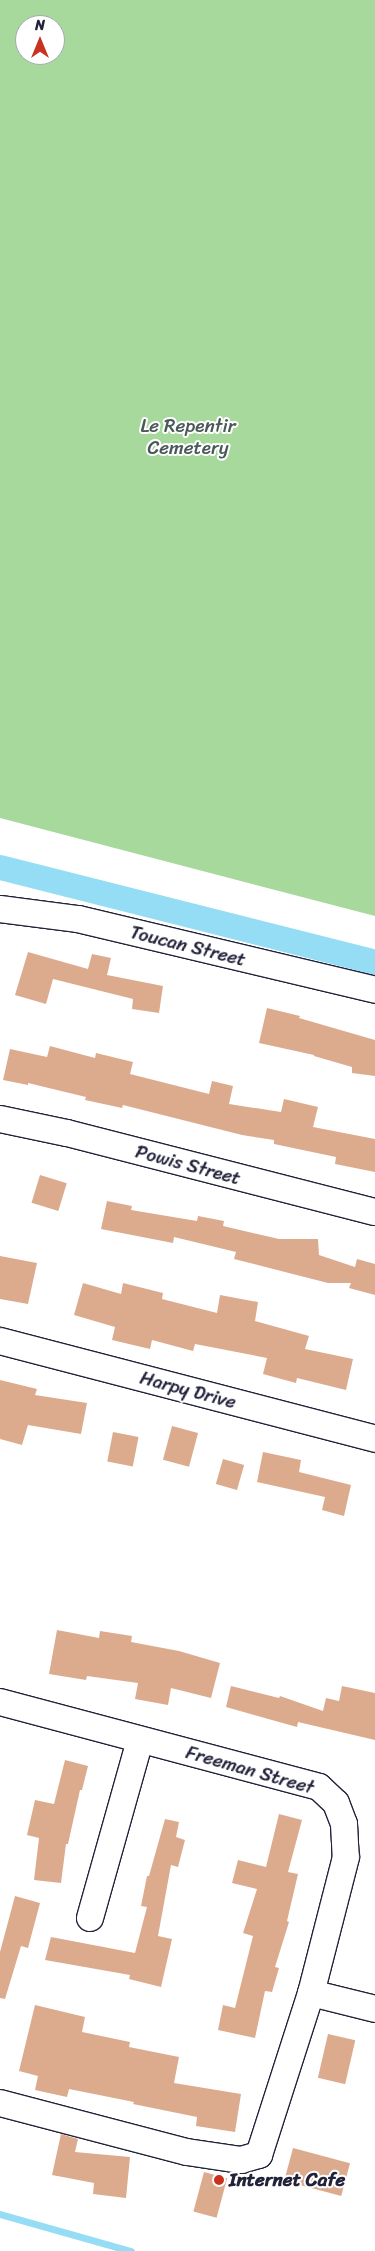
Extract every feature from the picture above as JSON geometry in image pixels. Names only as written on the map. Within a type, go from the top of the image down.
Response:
[{"type":"street","name":"Toucan Street","points":[[0,909],[78,919],[375,990]]},
{"type":"street","name":"Powis Street","points":[[0,1119],[67,1133],[375,1212]]},
{"type":"street","name":"Harpy Drive","points":[[0,1341],[375,1439]]},
{"type":"street","name":"Freeman Street","points":[[0,1702],[319,1787],[336,1803],[344,1824],[346,1857],[311,1993],[259,2155],[241,2160],[187,2152],[0,2103]]},
{"type":"street","points":[[90,1918],[140,1740]]},
{"type":"street","points":[[311,1993],[375,2008]]},
{"type":"green space","name":"Le Repentir Cemetery","points":[[0,0],[375,0],[375,916],[0,818]]},
{"type":"building","points":[[28,952],[88,969],[92,954],[111,958],[107,975],[163,986],[159,1013],[132,1009],[133,999],[53,979],[46,1004],[15,995]]},
{"type":"building","points":[[267,1008],[300,1016],[299,1018],[375,1040],[375,1076],[352,1073],[352,1067],[314,1055],[259,1043]]},
{"type":"building","points":[[50,1046],[95,1058],[96,1053],[133,1062],[130,1074],[209,1094],[212,1081],[233,1086],[229,1104],[281,1112],[284,1099],[318,1107],[313,1127],[375,1139],[375,1172],[335,1164],[336,1157],[274,1144],[274,1140],[242,1135],[123,1105],[122,1108],[85,1100],[86,1097],[28,1083],[28,1085],[3,1080],[10,1049],[47,1057]]},
{"type":"building","points":[[40,1175],[67,1183],[58,1211],[32,1203]]},
{"type":"building","points":[[107,1201],[132,1206],[131,1210],[197,1221],[198,1216],[224,1221],[223,1226],[279,1239],[318,1239],[319,1255],[355,1267],[357,1259],[375,1264],[375,1295],[349,1288],[351,1283],[328,1283],[234,1259],[236,1252],[174,1237],[173,1243],[101,1229]]},
{"type":"building","points":[[0,1256],[37,1263],[28,1304],[0,1299]]},
{"type":"building","points":[[83,1283],[121,1294],[123,1283],[163,1293],[162,1299],[217,1313],[220,1295],[258,1302],[255,1321],[309,1336],[305,1349],[353,1359],[346,1390],[297,1378],[296,1383],[263,1374],[267,1358],[195,1344],[193,1351],[152,1340],[150,1349],[112,1340],[115,1327],[74,1315]]},
{"type":"building","points":[[0,1380],[37,1389],[35,1395],[87,1403],[81,1434],[28,1425],[22,1445],[0,1439]]},
{"type":"building","points":[[172,1426],[198,1433],[189,1467],[163,1460]]},
{"type":"building","points":[[113,1432],[139,1437],[133,1466],[107,1461]]},
{"type":"building","points":[[263,1452],[301,1460],[299,1472],[351,1485],[344,1516],[322,1510],[325,1497],[257,1482]]},
{"type":"building","points":[[223,1459],[244,1465],[237,1490],[216,1484]]},
{"type":"building","points":[[57,1630],[99,1638],[100,1631],[132,1636],[131,1642],[179,1651],[220,1663],[211,1698],[171,1688],[168,1705],[135,1699],[138,1683],[87,1676],[86,1680],[49,1674]]},
{"type":"building","points":[[231,1686],[279,1698],[280,1696],[323,1711],[326,1698],[339,1701],[342,1686],[375,1693],[375,1740],[298,1722],[297,1727],[226,1707]]},
{"type":"building","points":[[65,1760],[88,1766],[82,1790],[80,1790],[68,1844],[66,1844],[61,1883],[34,1880],[39,1838],[27,1835],[35,1800],[54,1804]]},
{"type":"building","points":[[279,1814],[302,1820],[288,1872],[298,1874],[287,1921],[289,1922],[275,1967],[279,1968],[272,1992],[265,1991],[255,2038],[218,2030],[223,2005],[235,2008],[253,1936],[243,1933],[257,1889],[232,1883],[238,1860],[266,1867]]},
{"type":"building","points":[[165,1819],[179,1822],[176,1837],[185,1840],[178,1867],[171,1865],[158,1936],[172,1939],[161,1987],[129,1979],[130,1975],[45,1960],[51,1937],[135,1953],[147,1907],[141,1906],[147,1876],[149,1876]]},
{"type":"building","points":[[15,1896],[40,1903],[28,1948],[21,1946],[5,1999],[0,1998],[0,1952]]},
{"type":"building","points":[[35,2005],[85,2017],[82,2032],[130,2042],[129,2047],[179,2057],[174,2083],[241,2094],[235,2132],[196,2126],[197,2117],[133,2104],[134,2102],[69,2089],[67,2097],[35,2090],[38,2076],[19,2071]]},
{"type":"building","points":[[328,2034],[355,2040],[345,2084],[318,2078]]},
{"type":"building","points":[[61,2134],[78,2139],[75,2152],[130,2157],[126,2198],[93,2194],[94,2183],[52,2175]]},
{"type":"building","points":[[293,2148],[350,2163],[341,2196],[284,2181]]},
{"type":"building","points":[[204,2172],[227,2178],[217,2218],[193,2212]]},
{"type":"waterway","points":[[0,867],[375,962]]},
{"type":"waterway","points":[[0,2214],[131,2251]]},
{"type":"place","name":"Internet Cafe","points":[[219,2180]]}]
